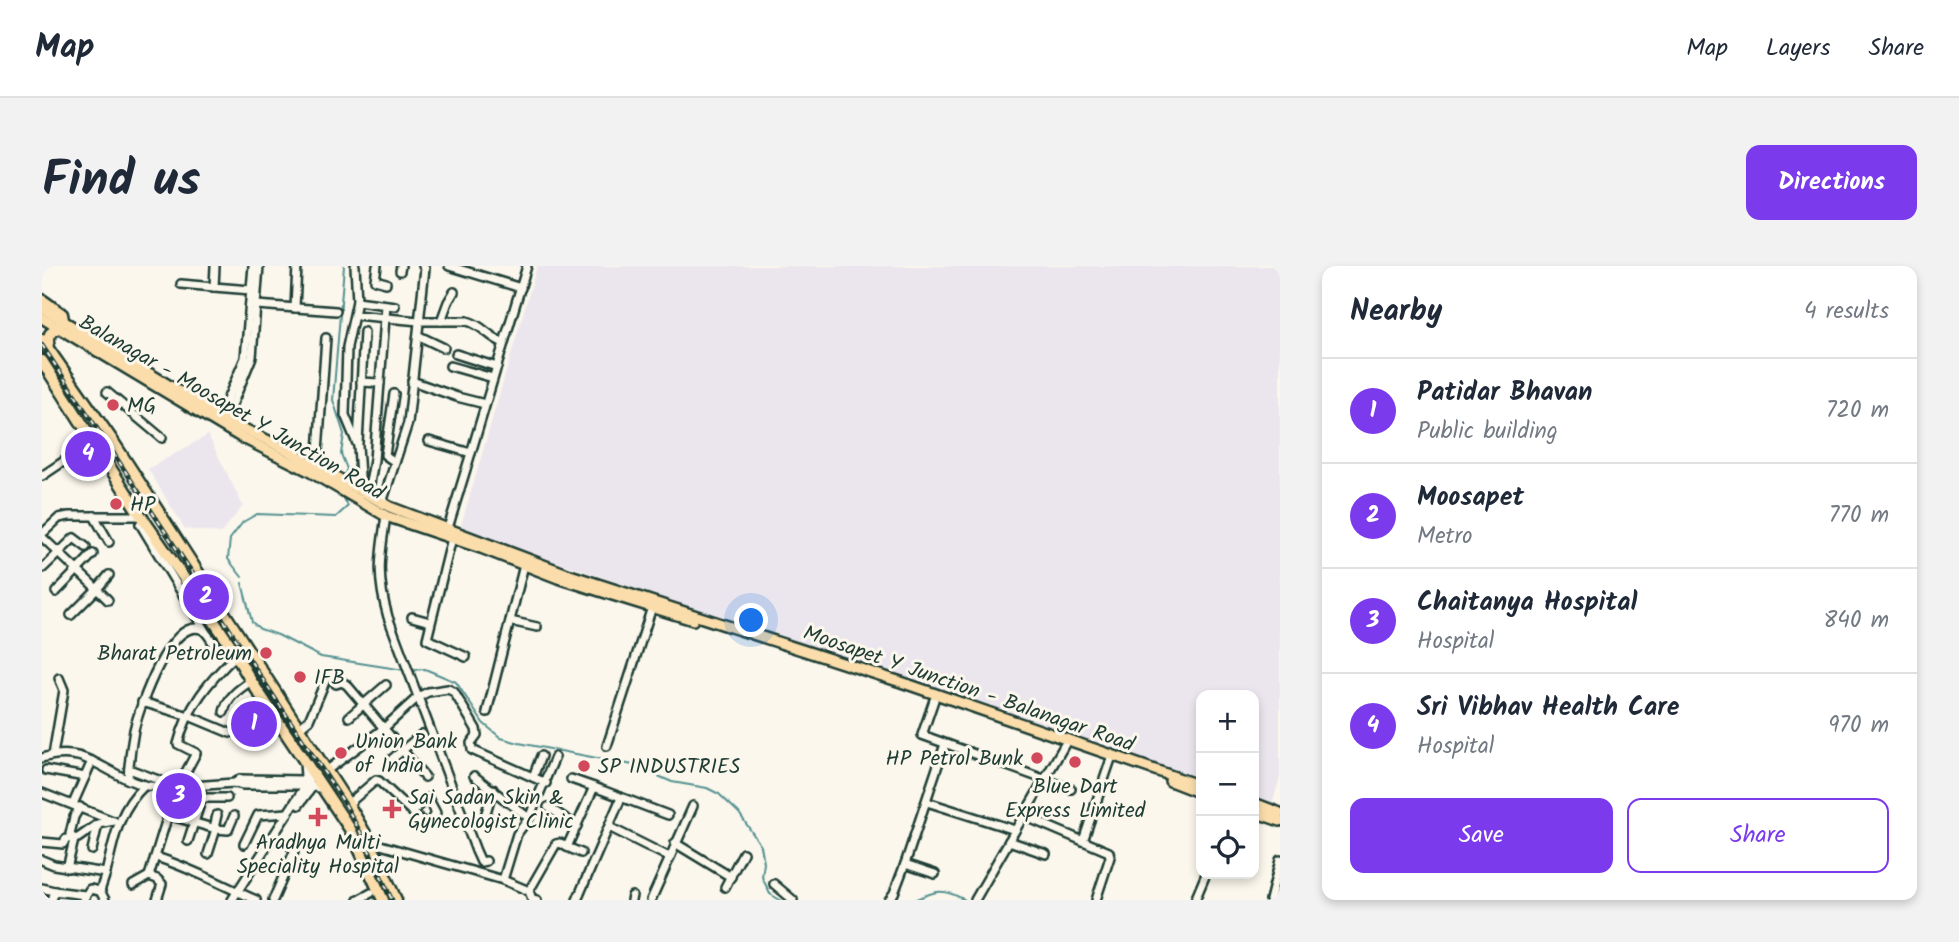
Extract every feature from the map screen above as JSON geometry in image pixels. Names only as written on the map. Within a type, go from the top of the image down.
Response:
[{"type":"highway","points":[[42,300],[62,314],[61,323],[45,344],[103,426],[348,804],[370,842],[396,900]]},
{"type":"highway","points":[[42,361],[46,376],[92,437],[169,563],[229,643],[251,681],[325,789],[355,838],[383,900]]},
{"type":"highway","points":[[92,437],[103,426]]},
{"type":"highway","points":[[283,729],[298,727]]},
{"type":"highway","points":[[290,740],[298,727]]},
{"type":"main road","name":"Moosapet Y Junction - Balanagar Road","points":[[42,308],[61,323],[223,418],[317,466],[333,480],[415,521],[448,528],[570,575],[901,682],[1196,784]]},
{"type":"main road","name":"Balanagar - Moosapet Y Junction Road","points":[[42,318],[61,323],[239,436],[333,480]]},
{"type":"main road","name":"Balanagar - Moosapet Y Junction Road","points":[[360,493],[386,516],[415,521],[558,578],[1111,759],[1196,791]]},
{"type":"main road","points":[[1259,805],[1280,813]]},
{"type":"main road","points":[[1259,814],[1280,821]]},
{"type":"street","points":[[214,287],[215,266]]},
{"type":"street","points":[[223,418],[245,358],[253,266]]},
{"type":"street","points":[[223,418],[252,357],[259,266]]},
{"type":"street","points":[[295,308],[297,266]]},
{"type":"street","points":[[355,266],[357,301],[347,347],[345,415],[358,446]]},
{"type":"street","points":[[377,266],[375,280],[386,283]]},
{"type":"street","points":[[382,503],[408,423],[419,336],[425,268],[423,266]]},
{"type":"street","points":[[449,266],[466,268],[521,288]]},
{"type":"street","points":[[448,528],[527,266]]},
{"type":"street","points":[[181,284],[251,290]]},
{"type":"street","points":[[441,321],[454,292]]},
{"type":"street","points":[[357,301],[396,306]]},
{"type":"street","points":[[257,305],[336,311]]},
{"type":"street","points":[[360,493],[374,460],[386,305]]},
{"type":"street","points":[[355,315],[419,321],[473,322],[492,339],[504,343]]},
{"type":"street","points":[[360,493],[358,446],[364,332]]},
{"type":"street","points":[[419,336],[444,348]]},
{"type":"street","points":[[317,466],[326,338]]},
{"type":"street","points":[[456,354],[497,367]]},
{"type":"street","points":[[450,366],[493,378]]},
{"type":"street","points":[[412,381],[485,404]]},
{"type":"street","points":[[361,382],[380,383]]},
{"type":"street","points":[[107,392],[162,438]]},
{"type":"street","points":[[394,394],[385,455],[395,462]]},
{"type":"street","points":[[42,476],[92,437]]},
{"type":"street","points":[[429,441],[471,453]]},
{"type":"street","points":[[94,516],[109,542]]},
{"type":"street","points":[[386,516],[379,562],[380,588],[387,617],[476,851],[481,862],[486,861]]},
{"type":"street","points":[[108,600],[42,535],[59,518],[142,518]]},
{"type":"street","points":[[43,568],[74,538],[86,547]]},
{"type":"street","points":[[452,538],[427,635],[429,641],[466,657]]},
{"type":"street","points":[[56,592],[93,554]]},
{"type":"street","points":[[169,563],[216,647],[229,643]]},
{"type":"street","points":[[487,712],[524,565]]},
{"type":"street","points":[[71,615],[109,576]]},
{"type":"street","points":[[607,746],[652,607]]},
{"type":"street","points":[[412,617],[430,622]]},
{"type":"street","points":[[510,621],[537,628]]},
{"type":"street","points":[[128,779],[134,730],[142,702],[155,674],[181,633],[193,629],[205,631]]},
{"type":"street","points":[[133,885],[149,876],[175,785],[196,753],[178,744],[189,716],[199,694],[236,655]]},
{"type":"street","points":[[52,755],[64,690],[59,677]]},
{"type":"street","points":[[298,727],[309,720],[327,677]]},
{"type":"street","points":[[224,712],[225,706],[236,691],[251,681]]},
{"type":"street","points":[[336,684],[342,682],[347,685],[362,706],[425,777]]},
{"type":"street","points":[[349,717],[386,685]]},
{"type":"street","points":[[326,771],[383,729],[418,697],[447,688],[454,692],[478,732],[471,743],[472,750],[546,783]]},
{"type":"street","points":[[934,700],[922,735],[1071,789]]},
{"type":"street","points":[[142,702],[189,716],[230,733]]},
{"type":"street","points":[[393,759],[422,734]]},
{"type":"street","points":[[888,900],[894,893],[905,864],[945,744]]},
{"type":"street","points":[[976,899],[1065,744]]},
{"type":"street","points":[[42,758],[75,754],[145,785],[235,783],[325,789]]},
{"type":"street","points":[[533,777],[541,756]]},
{"type":"street","points":[[503,880],[517,834],[529,818],[555,757]]},
{"type":"street","points":[[1083,841],[1111,759]]},
{"type":"street","points":[[235,783],[240,779],[303,780],[306,776],[303,760]]},
{"type":"street","points":[[67,868],[74,840],[71,838],[73,820],[92,761]]},
{"type":"street","points":[[129,769],[175,785]]},
{"type":"street","points":[[46,770],[85,778]]},
{"type":"street","points":[[237,896],[276,840],[308,788],[313,774]]},
{"type":"street","points":[[474,776],[529,818]]},
{"type":"street","points":[[571,779],[668,815]]},
{"type":"street","points":[[348,804],[376,780],[412,812]]},
{"type":"street","points":[[105,900],[100,891],[115,822],[145,785]]},
{"type":"street","points":[[567,846],[594,787]]},
{"type":"street","points":[[237,896],[288,813],[308,788]]},
{"type":"street","points":[[484,823],[493,789]]},
{"type":"street","points":[[42,793],[115,822]]},
{"type":"street","points":[[188,841],[202,798],[227,798]]},
{"type":"street","points":[[577,900],[621,798]]},
{"type":"street","points":[[926,802],[1015,830]]},
{"type":"street","points":[[651,900],[693,806]]},
{"type":"street","points":[[548,807],[577,826]]},
{"type":"street","points":[[244,844],[258,815],[288,813]]},
{"type":"street","points":[[168,815],[228,830],[234,816]]},
{"type":"street","points":[[208,854],[218,815]]},
{"type":"street","points":[[1024,816],[1110,852],[1096,900]]},
{"type":"street","points":[[42,842],[61,845],[66,839],[78,838],[98,824],[115,822]]},
{"type":"street","points":[[92,850],[98,824]]},
{"type":"street","points":[[609,827],[669,857]]},
{"type":"street","points":[[273,900],[294,852],[293,847],[276,840]]},
{"type":"street","points":[[1009,841],[1045,854]]},
{"type":"street","points":[[370,842],[503,880],[532,898],[556,844],[560,843],[581,853]]},
{"type":"street","points":[[675,843],[731,877]]},
{"type":"street","points":[[725,887],[743,853]]},
{"type":"street","points":[[156,857],[187,867],[237,896],[256,900]]},
{"type":"street","points":[[42,860],[67,868],[106,873]]},
{"type":"street","points":[[1270,900],[1280,860]]},
{"type":"street","points":[[905,864],[935,874]]},
{"type":"street","points":[[86,895],[93,872]]},
{"type":"street","points":[[149,876],[162,884],[157,900]]},
{"type":"street","points":[[1195,900],[1204,879]]},
{"type":"street","points":[[774,884],[793,900]]},
{"type":"street","points":[[42,888],[86,895],[100,891]]},
{"type":"street","points":[[51,900],[54,891]]},
{"type":"street","points":[[358,900],[371,893]]},
{"type":"shaded area","points":[[537,266],[1280,266],[1280,777],[1272,805],[1259,801],[1259,690],[1196,690],[1196,779],[460,529]]},
{"type":"shaded area","points":[[208,435],[243,506],[221,533],[185,529],[148,469]]},
{"type":"waterway","points":[[343,477],[347,469],[341,454],[344,434],[333,400],[344,266]]},
{"type":"waterway","points":[[242,577],[228,559],[230,539],[243,522],[257,514],[336,517],[348,506],[342,495]]},
{"type":"waterway","points":[[242,583],[252,622],[260,629],[321,657],[404,670]]},
{"type":"waterway","points":[[413,670],[425,669],[456,682],[483,723],[501,738],[633,765],[672,782],[707,788],[719,794],[739,813],[761,846],[764,863],[762,877],[770,894],[780,900]]},
{"type":"waterway","points":[[914,900],[940,892],[965,900]]},
{"type":"railway","points":[[42,345],[345,804],[392,900]]},
{"type":"place","name":"MG","points":[[113,405]]},
{"type":"place","name":"Sri Vibhav Health Care","points":[[88,454]]},
{"type":"place","name":"HP","points":[[116,504]]},
{"type":"place","name":"Moosapet","points":[[206,597]]},
{"type":"place","name":"Bharat Petroleum","points":[[266,653]]},
{"type":"place","name":"IFB","points":[[300,677]]},
{"type":"place","name":"Patidar Bhavan","points":[[254,724]]},
{"type":"place","name":"Union Bank of India","points":[[341,753]]},
{"type":"place","name":"HP Petrol Bunk","points":[[1037,758]]},
{"type":"place","name":"Blue Dart Express Limited","points":[[1075,762]]},
{"type":"place","name":"SP INDUSTRIES","points":[[584,766]]},
{"type":"place","name":"Chaitanya Hospital","points":[[179,796]]},
{"type":"place","name":"Sai Sadan Skin & Gynecologist Clinic","points":[[392,809]]},
{"type":"place","name":"Aradhya Multi Speciality Hospital","points":[[318,817]]}]
